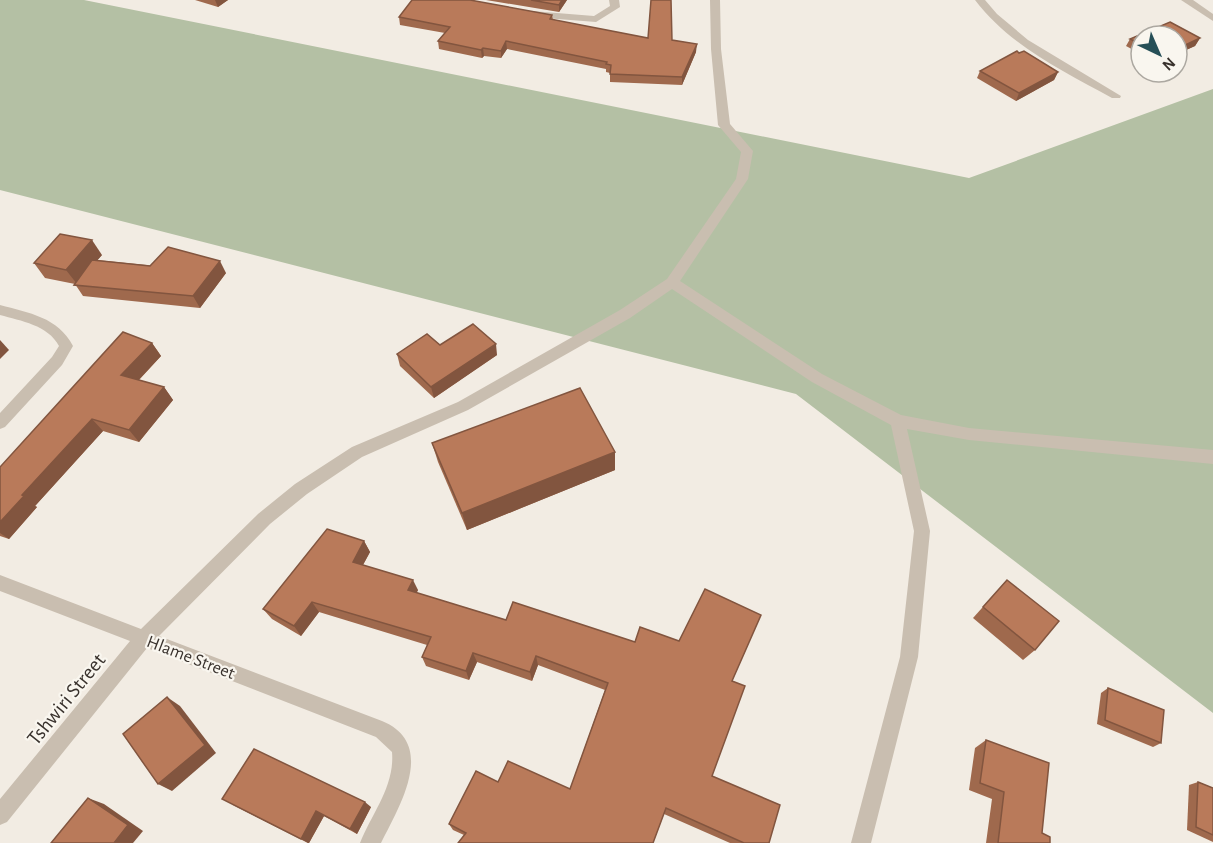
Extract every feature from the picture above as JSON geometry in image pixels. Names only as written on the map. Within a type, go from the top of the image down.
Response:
[{"type":"street","points":[[523,12],[545,17],[596,19],[615,7],[615,0]]},
{"type":"street","points":[[715,0],[716,49],[724,125],[747,151],[742,179],[672,282],[818,378],[898,421],[969,434],[1213,457]]},
{"type":"street","points":[[980,0],[1006,28],[1116,96]]},
{"type":"street","points":[[1186,0],[1213,18]]},
{"type":"street","name":"Tshwiri Street","points":[[0,815],[143,639],[264,519],[319,477],[357,452],[464,406],[625,314],[672,282]]},
{"type":"street","points":[[0,310],[56,329],[66,346],[57,361],[0,423]]},
{"type":"street","points":[[861,843],[909,657],[922,531],[898,421]]},
{"type":"street","name":"Hlame Street","points":[[0,583],[382,730],[396,741],[401,750],[402,761],[398,784],[370,843]]},
{"type":"green space","points":[[0,0],[84,0],[969,178],[1213,89],[1213,713],[796,394],[0,190]]},
{"type":"building","points":[[412,0],[470,0],[552,15],[550,19],[648,38],[651,0],[671,0],[672,40],[697,44],[682,77],[610,74],[611,65],[606,64],[607,62],[506,41],[501,51],[483,48],[481,50],[438,41],[450,27],[399,17]]},
{"type":"building","points":[[531,0],[562,0],[559,5]]},
{"type":"building","points":[[1189,32],[1200,38],[1189,43]]},
{"type":"building","points":[[1017,51],[1019,53],[1024,51],[1058,72],[1019,93],[980,71]]},
{"type":"building","points":[[60,234],[92,240],[66,270],[34,263]]},
{"type":"building","points":[[168,247],[220,261],[193,296],[74,285],[92,260],[150,266]]},
{"type":"building","points":[[473,324],[496,344],[431,387],[397,354],[427,334],[440,345]]},
{"type":"building","points":[[123,332],[152,343],[121,375],[164,387],[129,430],[92,419],[0,522],[0,467]]},
{"type":"building","points":[[580,388],[615,452],[462,513],[432,443]]},
{"type":"building","points":[[327,529],[364,541],[353,562],[413,580],[408,590],[506,620],[513,602],[635,642],[640,627],[679,641],[705,589],[761,615],[732,681],[745,686],[712,776],[780,805],[769,843],[744,843],[666,808],[653,843],[458,843],[466,833],[449,824],[476,771],[498,782],[508,761],[570,789],[608,683],[536,656],[530,672],[473,653],[466,671],[422,657],[431,637],[312,602],[294,626],[263,609]]},
{"type":"building","points":[[1007,580],[1059,621],[1035,650],[983,607]]},
{"type":"building","points":[[1108,688],[1164,710],[1161,743],[1105,720]]},
{"type":"building","points":[[167,697],[205,745],[158,784],[123,734]]},
{"type":"building","points":[[986,740],[1049,763],[1042,833],[1050,837],[1050,843],[998,843],[1004,792],[980,783]]},
{"type":"building","points":[[254,749],[365,802],[350,829],[316,811],[301,839],[222,799]]},
{"type":"building","points":[[1198,782],[1213,788],[1213,835],[1196,827]]},
{"type":"building","points":[[88,798],[128,825],[114,843],[51,843]]}]
